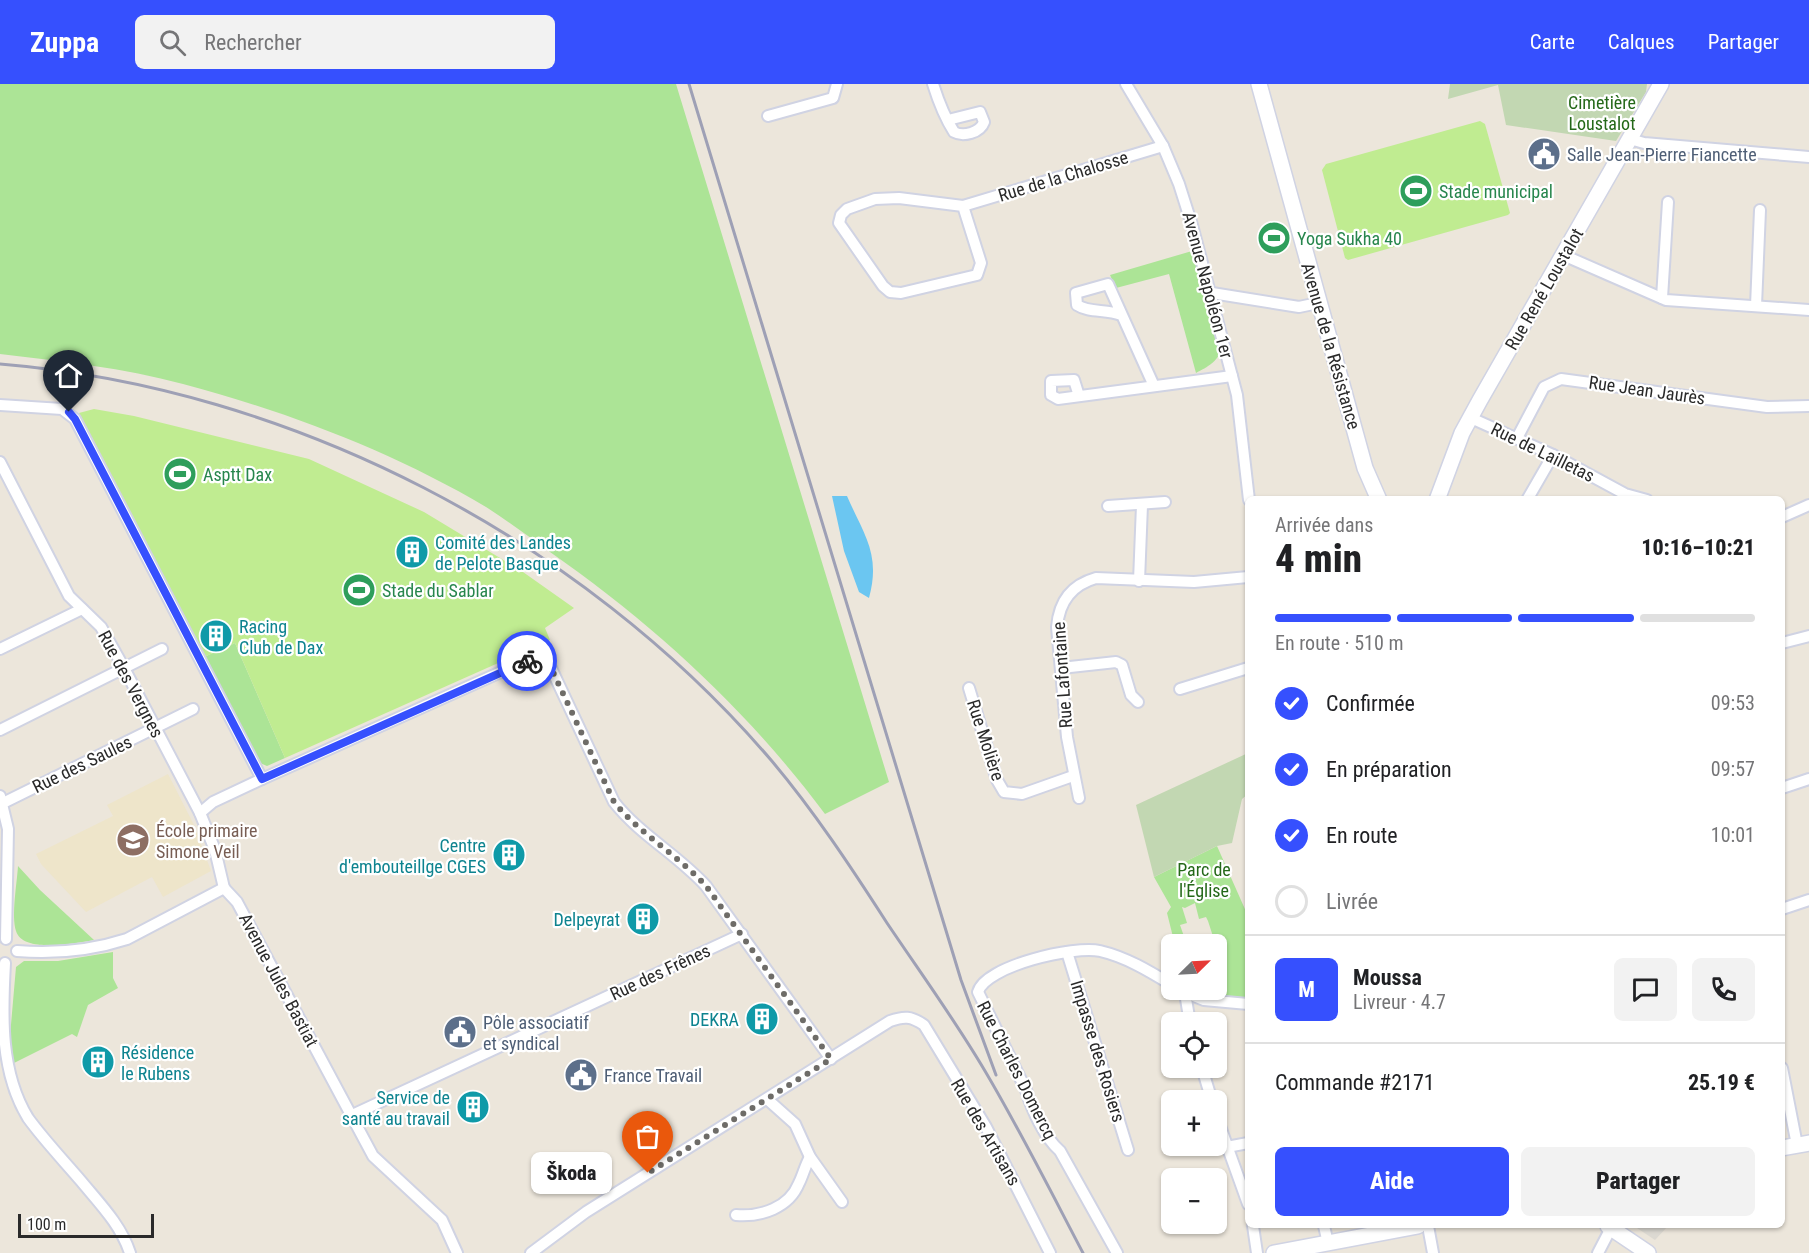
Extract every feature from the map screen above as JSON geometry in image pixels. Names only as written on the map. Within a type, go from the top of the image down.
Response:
[{"type":"main road","name":"Avenue de la Résistance","points":[[1259,84],[1365,468],[1377,496]]},
{"type":"main road","name":"Rue René Loustalot","points":[[1439,496],[1471,418],[1661,84]]},
{"type":"main road","name":"Avenue de la Résistance","points":[[1365,468],[1368,496]]},
{"type":"main road","points":[[1785,1147],[1803,1144]]},
{"type":"main road","points":[[1274,1253],[1324,1247],[1409,1228]]},
{"type":"main road","points":[[1612,1228],[1648,1253]]},
{"type":"street","points":[[768,116],[833,98],[837,84]]},
{"type":"street","points":[[933,84],[948,120]]},
{"type":"street","name":"Avenue Napoléon 1er","points":[[1126,84],[1163,146],[1179,184],[1212,293],[1232,376],[1248,496]]},
{"type":"street","points":[[1630,139],[1644,143],[1809,157]]},
{"type":"street","name":"Rue de la Chalosse","points":[[963,206],[981,263],[977,275],[901,293],[890,292],[883,286],[839,223],[841,215],[848,209],[882,198],[963,206],[1163,146]]},
{"type":"street","points":[[1662,298],[1668,202]]},
{"type":"street","points":[[1756,306],[1760,210]]},
{"type":"street","points":[[1563,255],[1662,298],[1809,310]]},
{"type":"street","points":[[1212,293],[1299,307],[1318,303]]},
{"type":"street","points":[[1121,315],[1154,386]]},
{"type":"street","points":[[1079,396],[1232,376]]},
{"type":"street","name":"Rue Jean Jaurès","points":[[1517,438],[1544,387],[1561,379],[1767,407],[1809,406]]},
{"type":"street","points":[[0,405],[62,409],[75,419],[262,779]]},
{"type":"street","name":"Rue de Lailletas","points":[[1471,418],[1553,454],[1632,496]]},
{"type":"street","points":[[1529,496],[1553,454]]},
{"type":"street","name":"Rue des Vergnes","points":[[0,462],[69,596],[101,627],[200,813],[215,850],[224,888]]},
{"type":"street","points":[[1108,506],[1165,502]]},
{"type":"street","points":[[1139,581],[1142,505]]},
{"type":"street","points":[[1785,515],[1808,510]]},
{"type":"street","name":"Rue Lafontaine","points":[[1079,798],[1073,776],[1056,627],[1058,609],[1068,593],[1083,582],[1096,578],[1194,582],[1245,577]]},
{"type":"street","points":[[0,649],[82,609]]},
{"type":"street","points":[[1785,642],[1809,636]]},
{"type":"street","points":[[0,730],[162,649]]},
{"type":"street","points":[[200,813],[213,802],[262,779],[521,663],[531,659],[543,662],[551,668],[614,802],[651,839],[691,870],[742,934],[831,1059],[578,1217],[531,1253]]},
{"type":"street","points":[[1061,668],[1116,662],[1122,665],[1131,695],[1138,702]]},
{"type":"street","points":[[1179,689],[1245,669]]},
{"type":"street","name":"Rue Molière","points":[[969,688],[997,780],[1004,792],[1022,794],[1073,776]]},
{"type":"street","name":"Rue des Saules","points":[[2,800],[193,709]]},
{"type":"street","points":[[1785,787],[1809,779]]},
{"type":"street","points":[[2,800],[3,940],[13,942],[17,951]]},
{"type":"street","points":[[17,951],[58,953],[112,944],[127,939],[224,888]]},
{"type":"street","name":"Avenue Jules Bastiat","points":[[224,888],[237,902],[373,1156],[442,1220],[457,1253]]},
{"type":"street","points":[[1785,908],[1809,900]]},
{"type":"street","name":"Rue des Frênes","points":[[350,1116],[742,934]]},
{"type":"street","points":[[17,951],[12,960],[2,962],[2,1043],[9,1082],[28,1118],[107,1211],[126,1239],[130,1253]]},
{"type":"street","points":[[1067,952],[1099,951],[1122,958],[1161,979]]},
{"type":"street","name":"Rue Charles Domercq","points":[[1067,952],[1022,964],[984,981],[978,992],[1026,1090],[1030,1104],[1052,1144],[1060,1151],[1117,1253]]},
{"type":"street","name":"Impasse des Rosiers","points":[[1067,952],[1128,1150]]},
{"type":"street","points":[[1204,1000],[1245,1004]]},
{"type":"street","name":"Rue des Artisans","points":[[831,1059],[890,1022],[905,1017],[914,1018],[924,1025],[986,1127],[1050,1253]]},
{"type":"street","points":[[1785,1079],[1803,1144]]},
{"type":"street","points":[[767,1099],[795,1124],[810,1157],[842,1202]]},
{"type":"street","points":[[1245,1144],[1227,1147],[1245,1196]]},
{"type":"street","points":[[736,1215],[762,1214],[777,1208],[792,1196],[810,1157]]},
{"type":"street","points":[[1253,1228],[1257,1253]]},
{"type":"street","points":[[1324,1228],[1324,1247]]},
{"type":"street","points":[[1428,1228],[1433,1253]]},
{"type":"street","points":[[1598,1253],[1608,1228]]},
{"type":"shaded area","name":"École primaire Simone Veil","points":[[168,774],[194,825],[211,871],[163,897],[152,877],[86,912],[41,864],[36,854],[113,816],[107,805]]},
{"type":"shaded area","points":[[1637,1228],[1666,1228],[1655,1240]]},
{"type":"green space","points":[[0,84],[676,84],[889,782],[825,814],[795,776],[732,705],[663,640],[627,610],[589,580],[486,507],[377,451],[262,407],[161,378],[69,362],[0,354]]},
{"type":"green space","name":"Cimetière Loustalot","points":[[1450,84],[1647,84],[1646,92],[1616,141],[1506,125],[1498,85],[1448,99]]},
{"type":"green space","name":"Stade municipal","points":[[1480,121],[1485,124],[1510,213],[1348,260],[1345,258],[1322,170],[1326,164]]},
{"type":"green space","points":[[1192,251],[1221,347],[1216,360],[1196,373],[1169,274],[1116,288],[1110,275]]},
{"type":"green space","name":"Stade du Sablar","points":[[94,409],[134,416],[309,459],[424,512],[523,572],[574,608],[545,628],[550,640],[285,758],[235,643],[204,657],[79,413]]},
{"type":"green space","points":[[235,643],[285,758],[267,766],[260,763],[204,657]]},
{"type":"green space","points":[[1245,754],[1245,796],[1242,799],[1232,843],[1217,846],[1154,877],[1136,805]]},
{"type":"green space","name":"Parc de l'Église","points":[[1217,846],[1245,909],[1245,1003],[1227,997],[1227,934],[1212,934],[1206,917],[1199,919],[1195,903],[1185,908],[1182,907],[1187,923],[1180,925],[1183,934],[1172,934],[1167,913],[1171,907],[1154,877]]},
{"type":"green space","points":[[18,866],[40,890],[94,940],[39,945],[21,938],[16,931],[14,917]]},
{"type":"green space","points":[[113,952],[113,978],[118,988],[88,1005],[77,1037],[72,1034],[12,1064],[10,1036],[16,967],[24,961],[58,961]]},
{"type":"water","points":[[832,496],[847,496],[869,545],[873,569],[869,598],[859,592],[844,551]]},
{"type":"railway","points":[[689,84],[961,980],[996,1075]]},
{"type":"railway","points":[[0,364],[109,379],[217,405],[322,441],[424,488],[521,543],[611,608],[695,680],[771,760],[817,819],[974,1052],[1023,1138],[1083,1253]]},
{"type":"way so far","points":[[527,661],[531,659],[543,662],[551,668],[614,802],[651,839],[691,870],[706,886],[831,1059],[648,1173]]},
{"type":"place","name":"Salle Jean-Pierre Fiancette","points":[[1544,154]]},
{"type":"place","name":"Stade municipal","points":[[1416,191]]},
{"type":"place","name":"Yoga Sukha 40","points":[[1274,238]]},
{"type":"place","name":"Asptt Dax","points":[[180,474]]},
{"type":"place","name":"Comité des Landes de Pelote Basque","points":[[412,552]]},
{"type":"place","name":"Stade du Sablar","points":[[359,590]]},
{"type":"place","name":"Racing Club de Dax","points":[[216,636]]},
{"type":"place","name":"École primaire Simone Veil","points":[[133,840]]},
{"type":"place","name":"Centre d'embouteillge CGES","points":[[509,855]]},
{"type":"place","name":"Delpeyrat","points":[[643,919]]},
{"type":"place","name":"DEKRA","points":[[762,1019]]},
{"type":"place","name":"Pôle associatif et syndical","points":[[460,1032]]},
{"type":"place","name":"Résidence le Rubens","points":[[98,1062]]},
{"type":"place","name":"France Travail","points":[[581,1075]]},
{"type":"place","name":"Service de santé au travail","points":[[473,1107]]},
{"type":"place","name":"Škoda","points":[[648,1173]]},
{"type":"route","points":[[69,412],[75,419],[111,487],[262,779],[527,661]]}]
